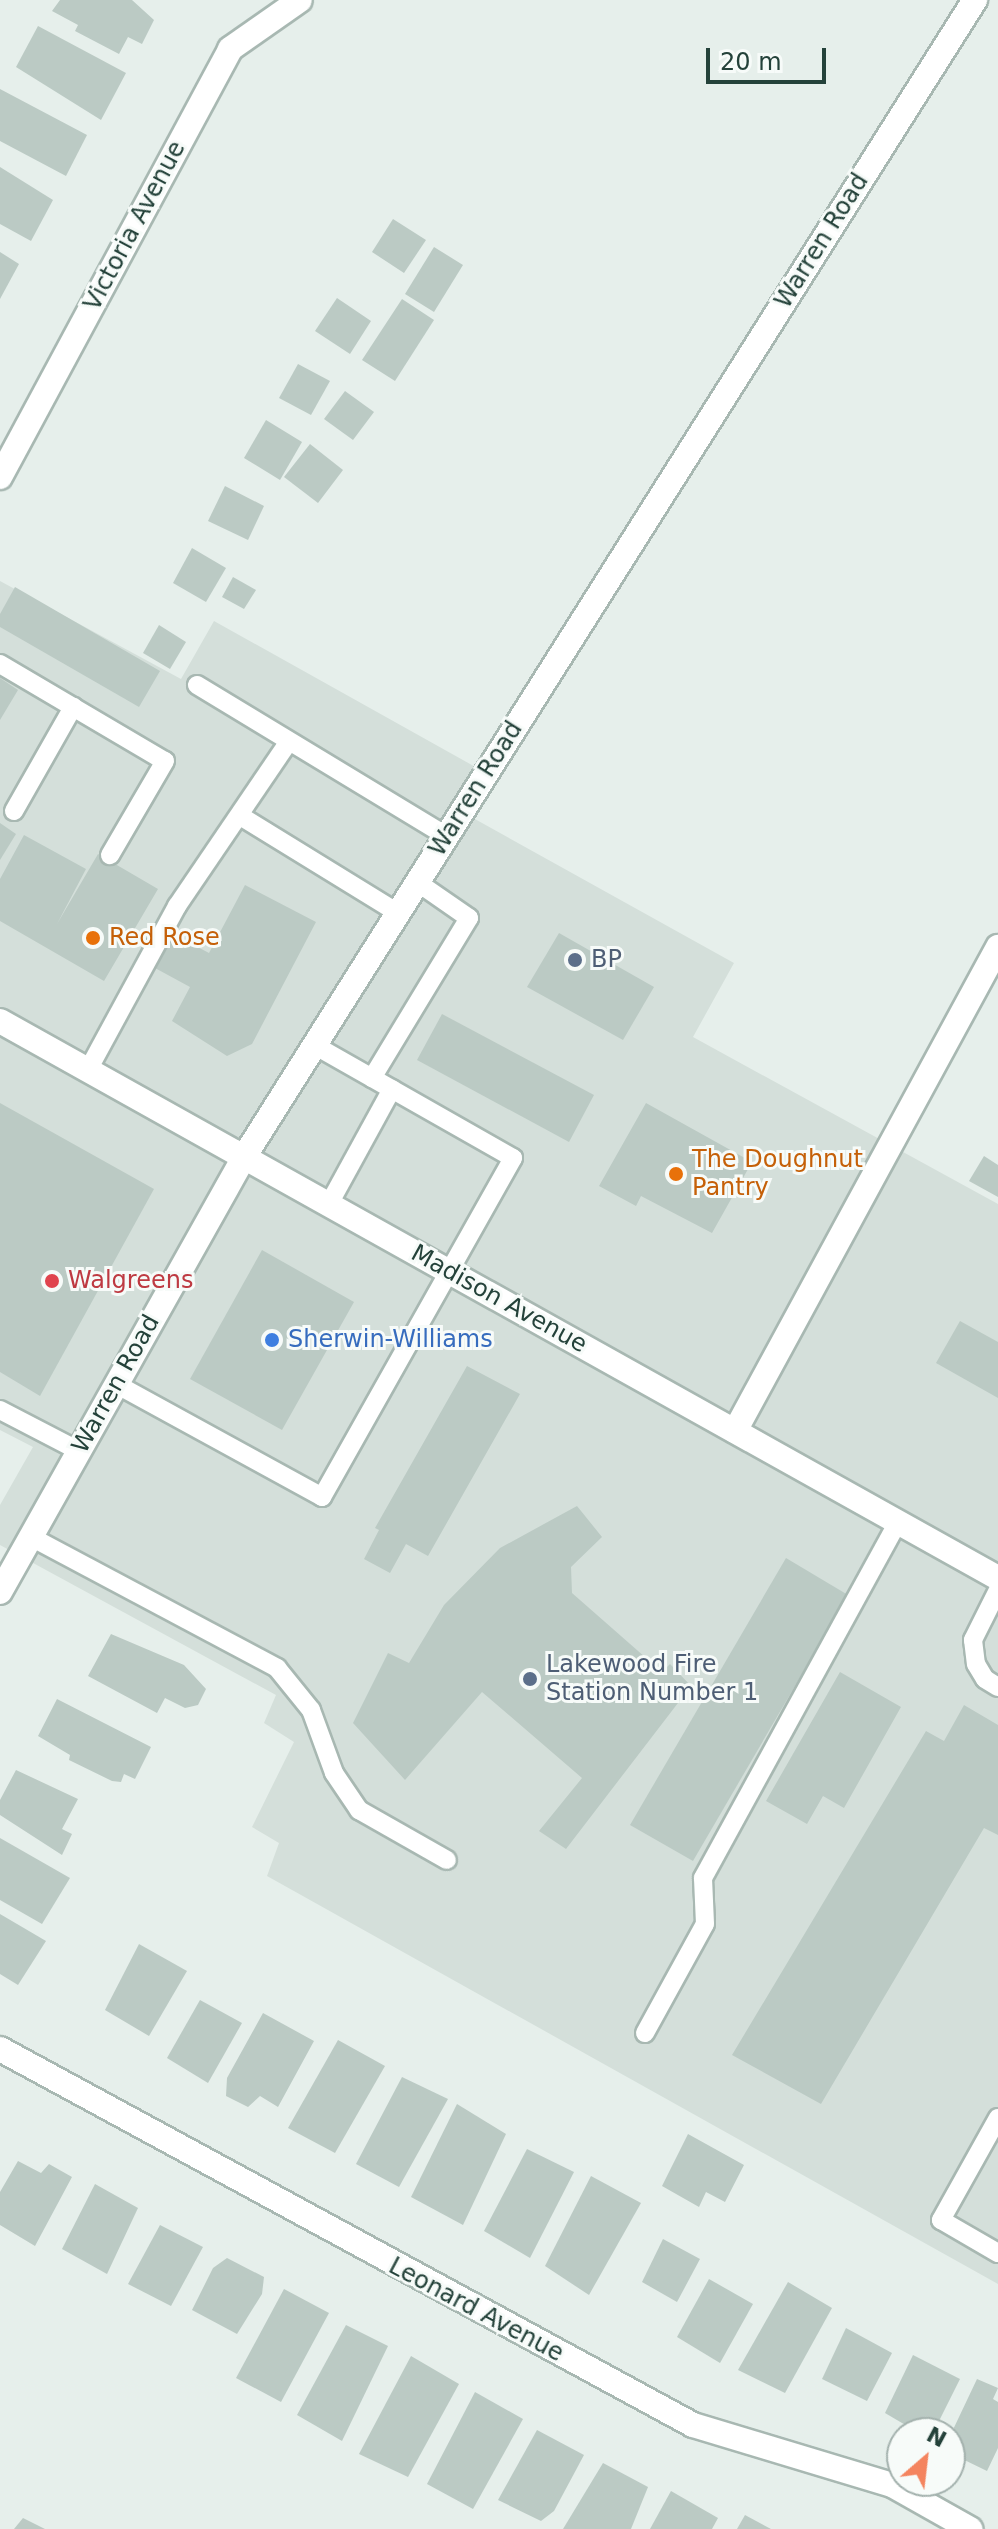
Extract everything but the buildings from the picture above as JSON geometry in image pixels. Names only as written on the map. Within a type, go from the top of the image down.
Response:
[{"type":"main road","name":"Victoria Avenue","points":[[0,477],[230,49],[300,0]]},
{"type":"main road","name":"Warren Road","points":[[0,1592],[244,1157],[975,0]]},
{"type":"main road","points":[[735,1431],[998,947]]},
{"type":"main road","name":"Madison Avenue","points":[[0,1021],[998,1578]]},
{"type":"main road","name":"Leonard Avenue","points":[[0,2049],[693,2425],[892,2485],[970,2529]]},
{"type":"lane","points":[[0,664],[165,761],[110,855]]},
{"type":"lane","points":[[197,685],[446,836]]},
{"type":"lane","points":[[14,811],[73,707]]},
{"type":"lane","points":[[88,1070],[177,906],[242,817],[289,741]]},
{"type":"lane","points":[[242,817],[398,913]]},
{"type":"lane","points":[[372,1078],[469,918],[417,882]]},
{"type":"lane","points":[[116,1384],[322,1497],[513,1158],[314,1045]]},
{"type":"lane","points":[[329,1204],[392,1089]]},
{"type":"lane","points":[[0,1410],[79,1451]]},
{"type":"lane","points":[[645,2033],[705,1924],[703,1878],[898,1522]]},
{"type":"lane","points":[[31,1537],[277,1668],[311,1710],[334,1773],[359,1810],[447,1860]]},
{"type":"lane","points":[[998,1590],[973,1640],[976,1664],[985,1679],[998,1687]]},
{"type":"lane","points":[[998,2118],[941,2220],[998,2253]]},
{"type":"shaded area","points":[[0,581],[181,679],[214,621],[479,769],[455,808],[734,963],[693,1037],[998,1204],[998,2284],[267,1876],[279,1843],[252,1827],[294,1742],[264,1723],[276,1695],[0,1545],[0,1505],[33,1447],[0,1430]]},
{"type":"place","name":"Red Rose","points":[[93,938]]},
{"type":"place","name":"BP","points":[[575,960]]},
{"type":"place","name":"The Doughnut Pantry","points":[[676,1174]]},
{"type":"place","name":"Walgreens","points":[[52,1281]]},
{"type":"place","name":"Sherwin-Williams","points":[[272,1340]]},
{"type":"place","name":"Lakewood Fire Station Number 1","points":[[530,1679]]}]
